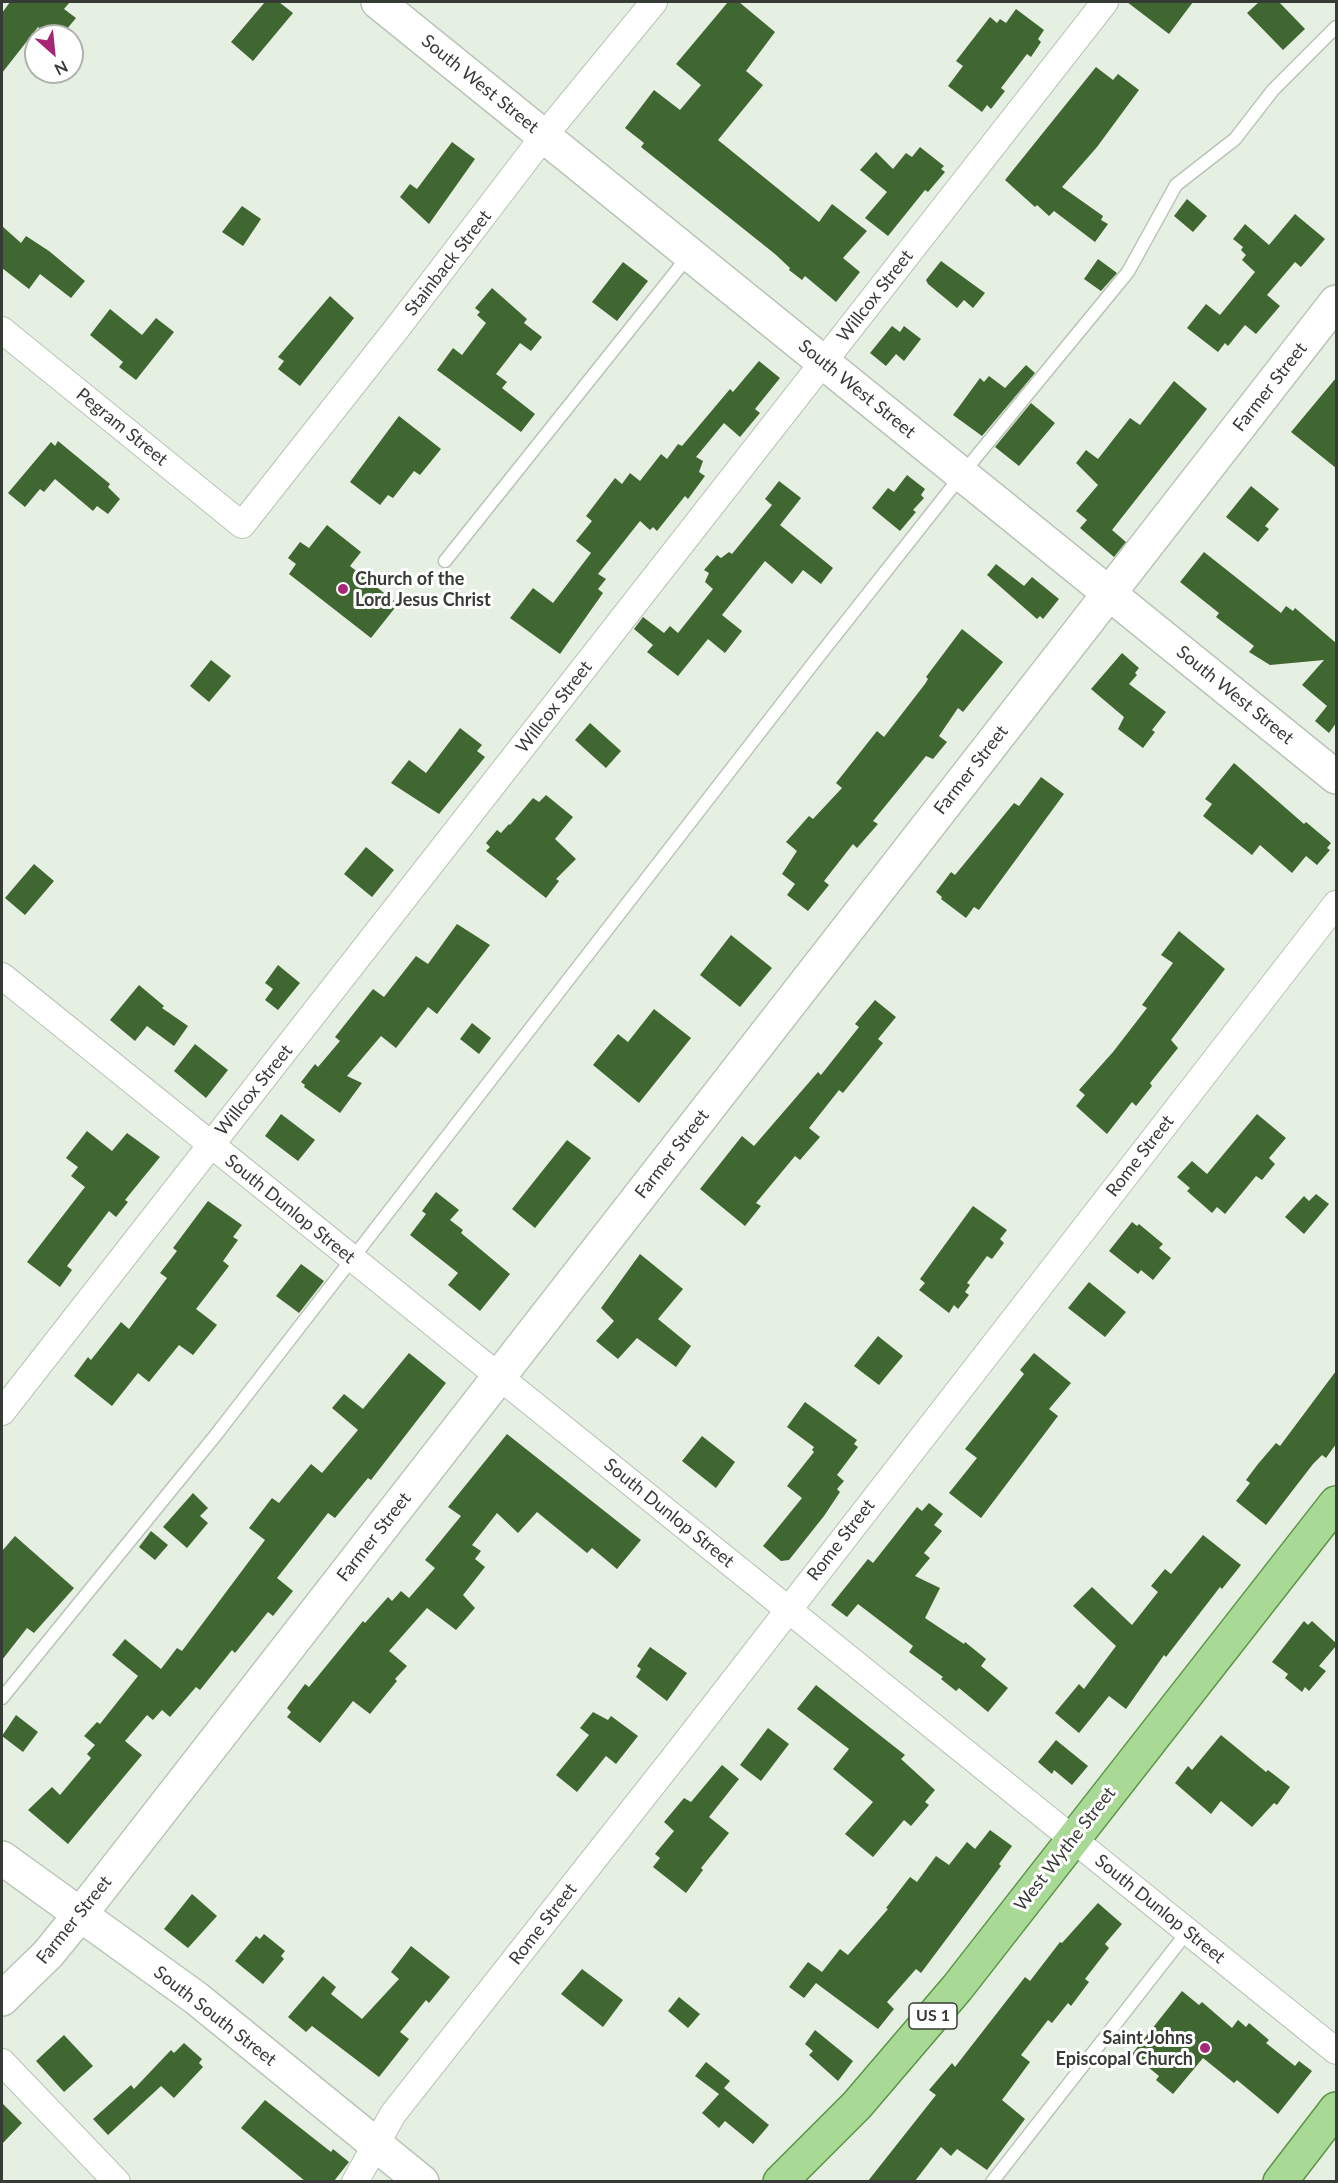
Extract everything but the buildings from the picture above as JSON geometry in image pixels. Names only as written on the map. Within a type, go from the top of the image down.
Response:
[{"type":"main road","name":"West Wythe Street","points":[[780,2181],[857,2105],[957,1988],[1336,1503]]},
{"type":"main road","points":[[1280,2181],[1336,2109]]},
{"type":"street","name":"South West Street","points":[[378,2],[1336,777]]},
{"type":"street","name":"Stainback Street","points":[[242,525],[398,327],[544,136],[654,2]]},
{"type":"street","name":"Willcox Street","points":[[2,1412],[1105,2]]},
{"type":"street","name":"Farmer Street","points":[[2,1999],[48,1954],[79,1916],[1336,302]]},
{"type":"street","name":"Pegram Street","points":[[2,330],[242,525]]},
{"type":"street","name":"Rome Street","points":[[355,2181],[393,2114],[1336,904]]},
{"type":"street","name":"South Dunlop Street","points":[[2,976],[1336,2051]]},
{"type":"street","name":"South South Street","points":[[2,1858],[79,1916],[196,1998],[422,2181]]},
{"type":"street","points":[[2,2062],[117,2181]]},
{"type":"lane","points":[[2,1698],[215,1436],[815,661],[1128,272],[1176,185],[1235,139],[1273,90],[1336,27]]},
{"type":"lane","points":[[445,561],[690,253]]},
{"type":"lane","points":[[992,2181],[1188,1931]]},
{"type":"place","name":"Church of the Lord Jesus Christ","points":[[343,589]]},
{"type":"place","name":"Saint Johns Episcopal Church","points":[[1205,2048]]}]
